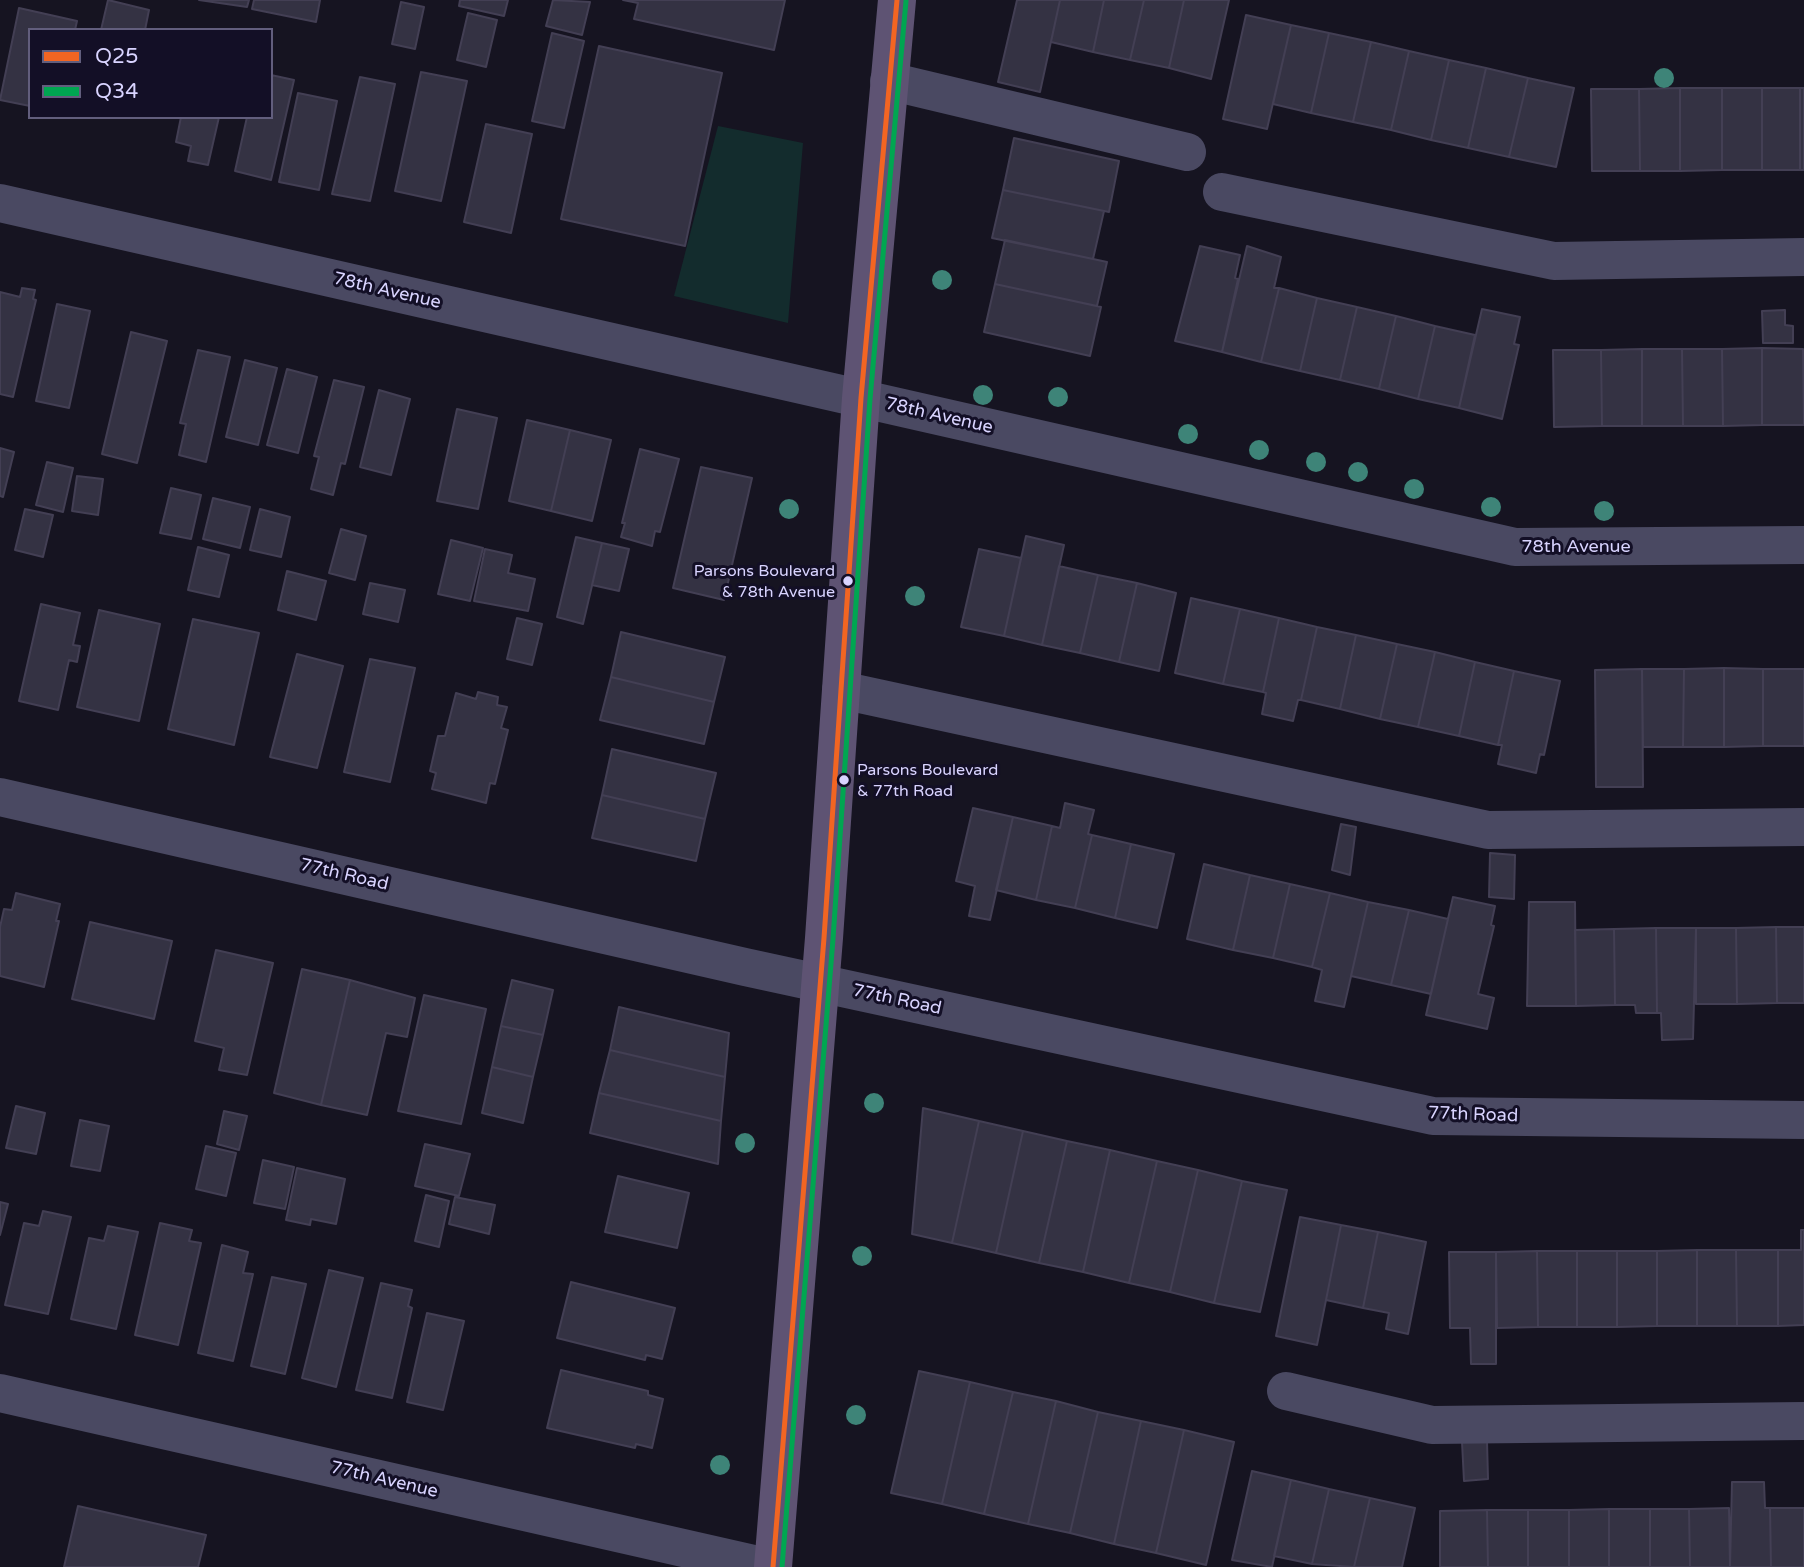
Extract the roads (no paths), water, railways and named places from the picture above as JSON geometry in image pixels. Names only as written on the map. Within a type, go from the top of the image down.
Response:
[{"type":"main road","points":[[773,1567],[820,983],[861,398],[897,0]]},
{"type":"street","points":[[889,81],[1188,152]]},
{"type":"street","points":[[1222,192],[1554,261],[1804,257]]},
{"type":"street","name":"78th Avenue","points":[[0,203],[1515,547],[1804,545]]},
{"type":"street","points":[[841,690],[1488,830],[1804,827]]},
{"type":"street","name":"77th Road","points":[[0,797],[820,983],[1433,1116],[1804,1120]]},
{"type":"street","points":[[1286,1391],[1432,1425],[1804,1422]]},
{"type":"street","name":"77th Avenue","points":[[0,1393],[767,1567]]},
{"type":"place","name":"Parsons Boulevard & 78th Avenue","points":[[848,581]]},
{"type":"place","name":"Parsons Boulevard & 77th Road","points":[[844,780]]}]
